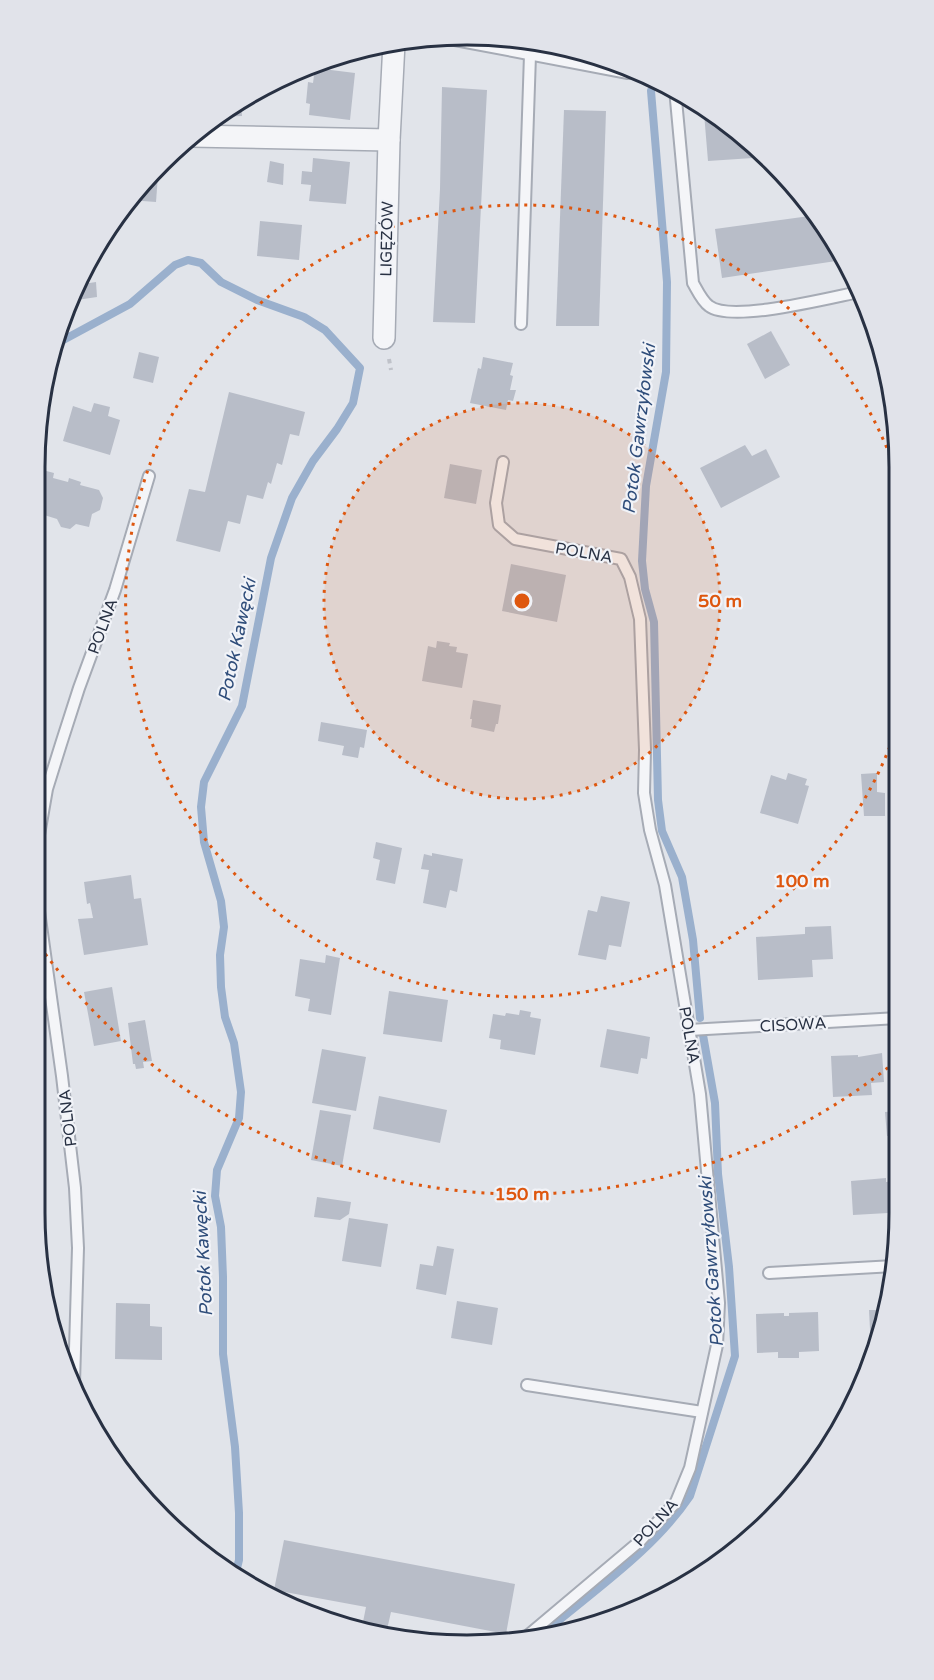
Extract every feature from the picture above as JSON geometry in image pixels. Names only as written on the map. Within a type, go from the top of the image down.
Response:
[{"type":"street","name":"LIGĘZÓW","points":[[384,338],[394,52]]},
{"type":"street","points":[[205,136],[389,140]]},
{"type":"lane","points":[[475,45],[610,70]]},
{"type":"lane","points":[[521,324],[530,55]]},
{"type":"lane","points":[[676,101],[693,283],[708,306],[721,312],[744,313],[851,293]]},
{"type":"lane","name":"POLNA","points":[[503,462],[496,503],[499,525],[515,539],[621,559],[630,577],[640,619],[645,750],[644,793],[650,830],[665,885],[700,1094],[719,1303],[717,1345],[690,1468],[676,1502],[640,1541],[536,1629]]},
{"type":"lane","name":"POLNA","points":[[45,800],[79,688],[115,590],[148,476]]},
{"type":"lane","name":"POLNA","points":[[45,970],[62,1076],[75,1188],[78,1248],[75,1368]]},
{"type":"lane","name":"CISOWA","points":[[689,1030],[889,1019]]},
{"type":"lane","points":[[769,1273],[885,1266]]},
{"type":"lane","points":[[527,1385],[702,1412]]},
{"type":"building","points":[[325,69],[355,73],[350,120],[309,115],[310,104],[306,103],[308,82],[313,83],[314,74]]},
{"type":"building","points":[[442,87],[487,90],[475,323],[433,322],[440,189]]},
{"type":"building","points":[[564,110],[606,111],[599,326],[556,326]]},
{"type":"building","points":[[242,111],[242,116],[232,116]]},
{"type":"building","points":[[704,118],[753,158],[708,161]]},
{"type":"building","points":[[313,158],[350,162],[346,204],[309,201],[311,185],[301,184],[302,171],[312,172]]},
{"type":"building","points":[[270,161],[284,164],[283,185],[267,182]]},
{"type":"building","points":[[158,181],[156,202],[140,201]]},
{"type":"building","points":[[806,216],[835,261],[722,278],[715,229]]},
{"type":"building","points":[[260,221],[302,225],[299,260],[257,256]]},
{"type":"building","points":[[96,282],[97,297],[80,300],[87,283]]},
{"type":"building","points":[[771,331],[790,365],[765,379],[747,344]]},
{"type":"building","points":[[139,352],[159,357],[153,383],[133,378]]},
{"type":"building","points":[[483,357],[513,363],[510,390],[516,390],[513,401],[508,400],[506,410],[470,403],[478,368],[481,369]]},
{"type":"building","points":[[229,392],[305,412],[299,436],[290,434],[282,465],[277,463],[271,484],[268,482],[263,499],[247,495],[240,524],[228,521],[220,552],[176,541],[189,489],[205,492]]},
{"type":"building","points":[[94,403],[110,407],[108,416],[120,420],[110,455],[63,441],[73,406],[91,412]]},
{"type":"building","points":[[745,445],[752,456],[766,449],[780,477],[721,508],[700,468]]},
{"type":"building","points":[[450,464],[482,470],[476,504],[444,498]]},
{"type":"building","points":[[45,471],[54,473],[53,478],[68,482],[69,478],[81,482],[80,485],[99,490],[103,498],[100,510],[92,514],[89,527],[76,524],[70,529],[61,527],[57,519],[45,515]]},
{"type":"building","points":[[511,564],[566,575],[557,622],[502,611]]},
{"type":"building","points":[[437,641],[450,643],[449,646],[457,647],[456,652],[468,654],[462,688],[422,681],[428,646],[436,648]]},
{"type":"building","points":[[473,700],[501,705],[498,724],[494,732],[471,727]]},
{"type":"building","points":[[321,722],[367,730],[364,748],[360,747],[358,758],[342,755],[344,746],[318,741]]},
{"type":"building","points":[[788,773],[807,779],[805,785],[809,786],[798,824],[760,813],[771,775],[786,780]]},
{"type":"building","points":[[877,773],[877,792],[885,793],[885,816],[864,816],[861,774]]},
{"type":"building","points":[[376,842],[402,848],[395,884],[376,880],[380,860],[373,858]]},
{"type":"building","points":[[432,853],[463,859],[457,892],[450,890],[446,908],[423,903],[429,870],[421,869],[424,854],[432,856]]},
{"type":"building","points":[[131,875],[134,899],[141,898],[148,945],[84,955],[78,919],[93,918],[90,903],[87,904],[84,882]]},
{"type":"building","points":[[601,896],[630,902],[621,947],[609,945],[606,960],[578,955],[588,910],[597,912]]},
{"type":"building","points":[[831,926],[833,959],[812,960],[813,977],[758,980],[756,937],[805,934],[805,927]]},
{"type":"building","points":[[326,955],[340,958],[331,1015],[308,1011],[310,999],[295,996],[300,959],[325,963]]},
{"type":"building","points":[[112,987],[121,1041],[94,1046],[84,992]]},
{"type":"building","points":[[389,991],[448,1000],[442,1042],[383,1034]]},
{"type":"building","points":[[520,1010],[531,1012],[530,1017],[541,1019],[535,1055],[500,1049],[501,1040],[489,1038],[493,1014],[519,1015]]},
{"type":"building","points":[[145,1020],[152,1061],[143,1062],[144,1068],[136,1069],[133,1064],[128,1023]]},
{"type":"building","points":[[607,1029],[650,1037],[647,1059],[641,1058],[638,1074],[600,1067]]},
{"type":"building","points":[[322,1049],[366,1057],[356,1111],[312,1103]]},
{"type":"building","points":[[882,1053],[884,1082],[871,1083],[872,1095],[833,1097],[831,1056],[858,1055],[858,1057]]},
{"type":"building","points":[[379,1096],[447,1110],[440,1143],[373,1129]]},
{"type":"building","points":[[320,1110],[351,1115],[342,1166],[311,1160]]},
{"type":"building","points":[[885,1112],[889,1112],[889,1136],[887,1136]]},
{"type":"building","points":[[886,1178],[886,1182],[889,1182],[888,1213],[853,1215],[851,1181]]},
{"type":"building","points":[[317,1197],[351,1202],[349,1214],[340,1220],[314,1217]]},
{"type":"building","points":[[349,1218],[388,1224],[381,1267],[342,1261]]},
{"type":"building","points":[[437,1246],[454,1249],[446,1295],[416,1289],[420,1264],[433,1266]]},
{"type":"building","points":[[457,1301],[498,1308],[492,1345],[451,1338]]},
{"type":"building","points":[[116,1303],[150,1304],[150,1326],[162,1327],[162,1360],[115,1359]]},
{"type":"building","points":[[869,1310],[878,1310],[875,1322],[870,1337]]},
{"type":"building","points":[[818,1312],[819,1351],[799,1352],[799,1358],[778,1358],[778,1352],[757,1353],[756,1314],[784,1313],[784,1316],[789,1316],[789,1313]]},
{"type":"building","points":[[284,1540],[515,1584],[506,1633],[502,1633],[391,1612],[388,1627],[385,1627],[356,1620],[363,1622],[366,1607],[280,1591],[274,1588]]},
{"type":"waterway","name":"Potok Gawrzyłowski","points":[[651,91],[667,282],[666,372],[646,486],[642,561],[645,589],[654,622],[658,800],[662,831],[682,877],[693,940],[700,1018]]},
{"type":"waterway","name":"Potok Kawęcki","points":[[65,339],[130,304],[175,265],[188,260],[201,263],[221,282],[257,300],[304,317],[325,330],[360,368],[353,403],[313,461],[292,498],[271,558],[242,706],[204,782],[201,807],[204,842],[221,901],[224,927],[220,955],[221,987],[225,1017],[234,1043],[241,1092],[239,1118],[217,1170],[215,1196],[221,1227],[223,1354],[235,1447],[239,1513],[237,1567]]},
{"type":"waterway","name":"Potok Gawrzyłowski","points":[[552,1626],[622,1569],[659,1535],[690,1496],[735,1356],[729,1267],[718,1174],[715,1103],[703,1035]]}]
